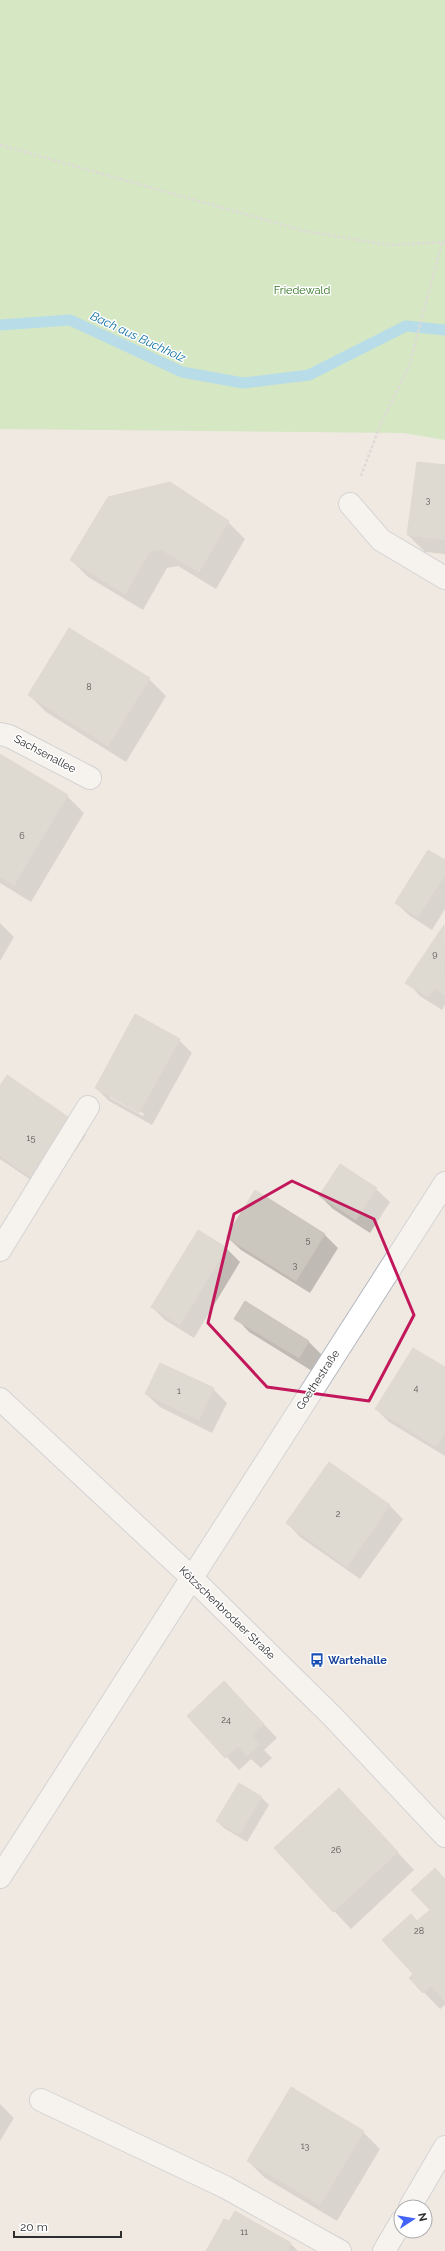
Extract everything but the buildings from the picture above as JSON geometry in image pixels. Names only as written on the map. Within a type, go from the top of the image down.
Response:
[{"type":"street","points":[[350,504],[381,540],[445,578]]},
{"type":"street","name":"Sachsenallee","points":[[0,734],[9,736],[90,778]]},
{"type":"street","points":[[0,1250],[88,1107]]},
{"type":"street","name":"Goethestraße","points":[[0,1877],[445,1183]]},
{"type":"street","name":"Kötzschenbrodaer Straße","points":[[0,1398],[191,1577],[334,1718],[445,1836]]},
{"type":"street","points":[[40,2100],[225,2187],[340,2251]]},
{"type":"street","points":[[415,2199],[445,2147]]},
{"type":"street","points":[[384,2251],[393,2236]]},
{"type":"path","points":[[0,145],[305,231],[389,245],[444,243],[409,366],[379,428],[350,504]]},
{"type":"highlighted area","points":[[292,1181],[374,1219],[414,1315],[369,1401],[267,1387],[208,1323],[234,1214]]},
{"type":"green space","name":"Friedewald","points":[[0,0],[445,0],[445,440],[404,433],[0,429]]},
{"type":"waterway","name":"Bach aus Buchholz","points":[[0,325],[70,320],[182,372],[243,383],[309,375],[406,326],[445,330]]},
{"type":"place","name":"Wartehalle","points":[[317,1660]]}]
